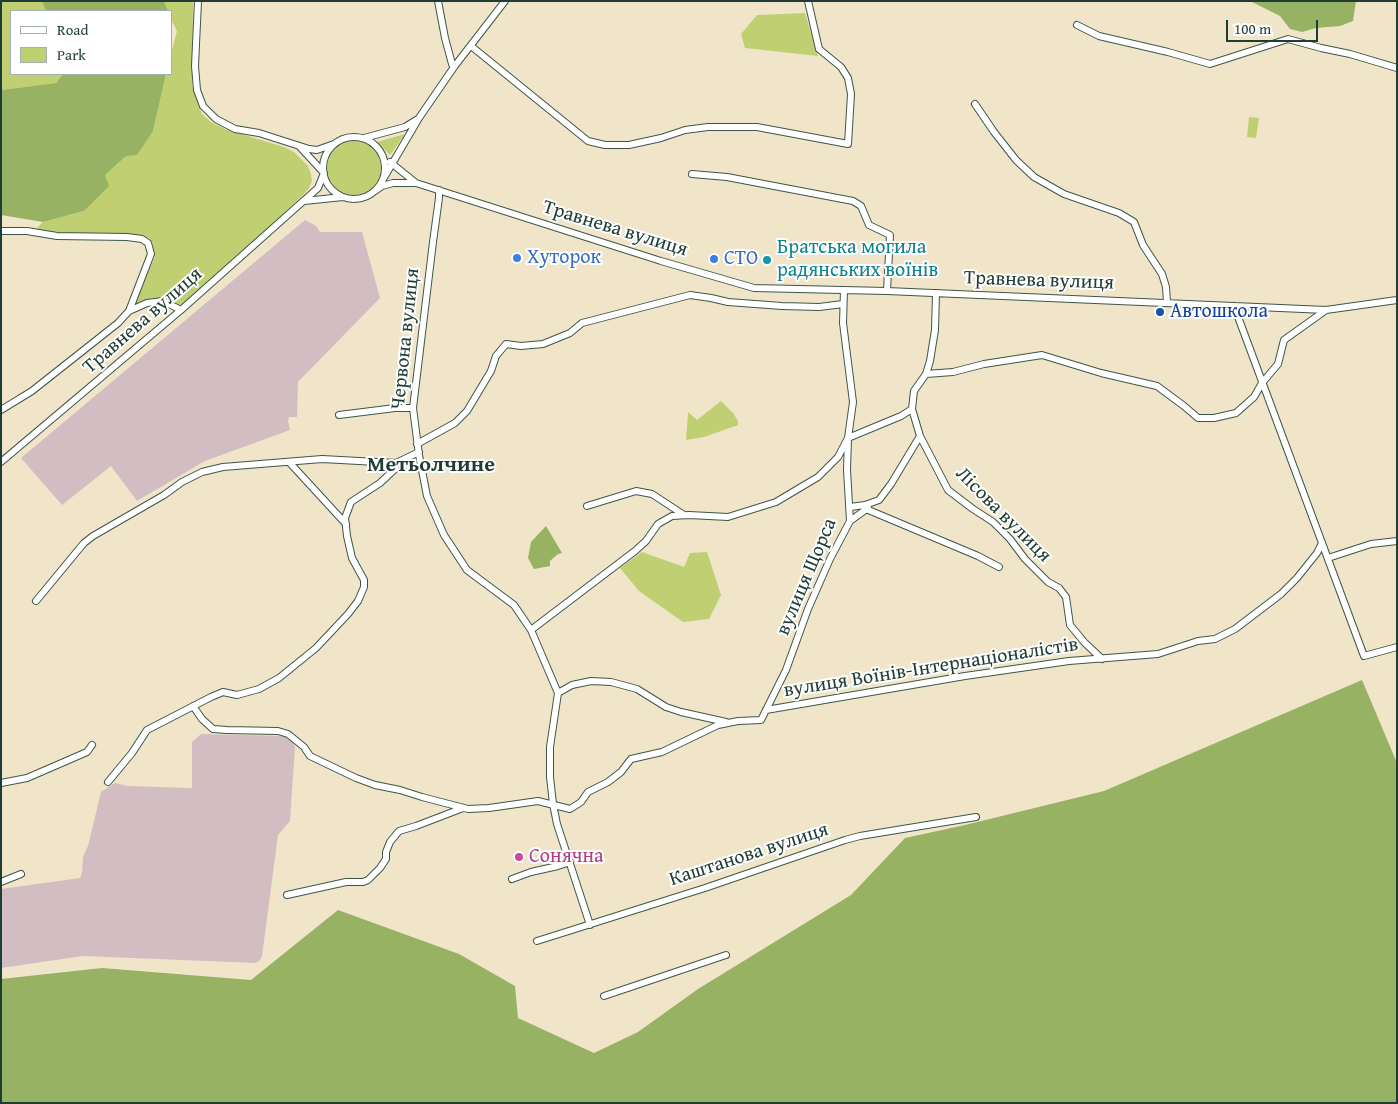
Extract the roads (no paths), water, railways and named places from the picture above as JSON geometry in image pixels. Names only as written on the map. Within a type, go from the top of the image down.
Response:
[{"type":"street","points":[[198,1],[195,66],[197,90],[203,106],[216,119],[235,129],[259,133],[300,147],[317,150],[343,139],[353,137],[364,138],[405,127],[419,118]]},
{"type":"street","points":[[438,1],[444,38],[454,67]]},
{"type":"street","points":[[375,191],[419,118],[454,67],[505,1]]},
{"type":"street","points":[[470,46],[588,141],[605,145],[629,145],[686,130],[708,127],[757,127],[848,144],[851,94],[848,78],[842,67],[818,49],[808,1]]},
{"type":"street","points":[[1077,25],[1099,36],[1210,64],[1288,39],[1397,68]]},
{"type":"street","points":[[975,104],[999,139],[1023,168],[1034,178],[1064,194],[1119,213],[1134,222],[1143,245],[1162,274],[1166,287],[1167,302]]},
{"type":"street","points":[[364,138],[373,143],[382,155],[416,183]]},
{"type":"street","points":[[334,144],[325,158],[324,173],[332,189],[344,197]]},
{"type":"street","points":[[300,147],[324,173]]},
{"type":"street","points":[[382,155],[385,168],[382,181]]},
{"type":"street","name":"Травнева вулиця","points":[[1,462],[181,310],[304,202],[318,188],[324,173]]},
{"type":"street","points":[[692,174],[727,177],[854,201],[861,206],[869,226],[890,235],[887,291]]},
{"type":"street","points":[[304,202],[344,197],[358,198],[366,196],[382,186],[393,183],[416,183]]},
{"type":"street","name":"Травнева вулиця","points":[[416,183],[661,261],[754,288],[887,291],[1326,310],[1397,300]]},
{"type":"street","name":"Червона вулиця","points":[[439,190],[413,408],[417,444],[427,496],[444,535],[467,570],[514,605],[531,630],[558,693]]},
{"type":"street","points":[[1,230],[27,231],[57,236],[142,239],[148,243],[152,254],[130,311]]},
{"type":"street","name":"вулиця Щорса","points":[[766,710],[786,670],[802,624],[830,559],[850,521],[847,470],[848,438],[853,402],[843,323],[844,290]]},
{"type":"street","points":[[531,630],[635,551],[646,541],[658,524],[672,516],[728,518],[776,502],[818,477],[838,457],[848,438],[901,416],[912,409],[914,391],[926,374],[930,361],[935,330],[936,293]]},
{"type":"street","points":[[417,444],[455,423],[467,411],[491,371],[496,356],[506,344],[521,346],[544,344],[570,333],[582,323],[690,295],[728,302],[790,307],[819,307],[843,304]]},
{"type":"street","points":[[1,410],[32,391],[118,323],[130,311],[147,303],[163,301],[181,310]]},
{"type":"street","points":[[1234,306],[1364,656],[1397,646]]},
{"type":"street","points":[[926,374],[953,372],[984,364],[1042,354],[1093,370],[1157,386],[1198,418],[1214,418],[1236,412],[1254,397],[1262,383],[1278,364],[1284,340],[1326,310]]},
{"type":"street","points":[[339,416],[396,408],[413,408]]},
{"type":"street","name":"Лісова вулиця","points":[[912,409],[920,436],[948,490],[973,510],[993,522],[1010,539],[1025,559],[1048,582],[1059,588],[1066,597],[1070,625],[1102,659]]},
{"type":"street","points":[[850,521],[879,500],[920,436]]},
{"type":"street","points":[[36,601],[84,543],[164,495],[182,482],[202,472],[223,467],[322,459],[396,463],[419,452]]},
{"type":"street","points":[[289,462],[346,524]]},
{"type":"street","points":[[108,782],[132,753],[147,730],[223,692],[237,695],[259,689],[279,678],[316,648],[348,614],[358,601],[364,587],[364,580],[352,558],[345,518],[350,502],[380,484],[396,469],[396,463]]},
{"type":"street","points":[[587,506],[636,491],[652,494],[684,515]]},
{"type":"street","points":[[850,507],[865,505],[879,500]]},
{"type":"street","points":[[866,509],[999,567]]},
{"type":"street","points":[[1328,558],[1371,544],[1397,541]]},
{"type":"street","name":"вулиця Воїнів-Інтернаціоналістів","points":[[766,710],[965,676],[1069,661],[1158,654],[1198,641],[1215,639],[1224,635],[1282,594],[1317,553],[1322,543]]},
{"type":"street","points":[[590,925],[553,804],[550,777],[550,747],[558,693],[572,685],[591,681],[611,682],[637,690],[666,707],[730,723]]},
{"type":"street","points":[[193,706],[202,719],[214,728],[278,731],[288,734],[304,747],[310,756],[375,786],[400,790],[422,798],[463,808],[488,808],[538,801],[570,809],[581,802],[588,792],[608,782],[621,772],[631,759],[662,752],[718,726],[761,720],[766,710]]},
{"type":"street","points":[[1,783],[27,778],[87,752],[92,745]]},
{"type":"street","points":[[287,895],[346,882],[363,882],[374,874],[386,859],[386,852],[390,842],[399,830],[416,826],[463,808]]},
{"type":"street","name":"Каштанова вулиця","points":[[537,941],[845,840],[976,817]]},
{"type":"street","points":[[512,879],[530,872],[570,862]]},
{"type":"street","points":[[1,882],[21,874]]},
{"type":"street","points":[[604,996],[726,955]]},
{"type":"place","name":"Хуторок","points":[[517,258]]},
{"type":"place","name":"СТО","points":[[714,259]]},
{"type":"place","name":"Братська могила радянських воїнів","points":[[767,260]]},
{"type":"place","name":"Автошкола","points":[[1160,312]]},
{"type":"place","name":"Сонячна","points":[[519,857]]},
{"type":"district","name":"Метьолчине","points":[[431,465]]}]
